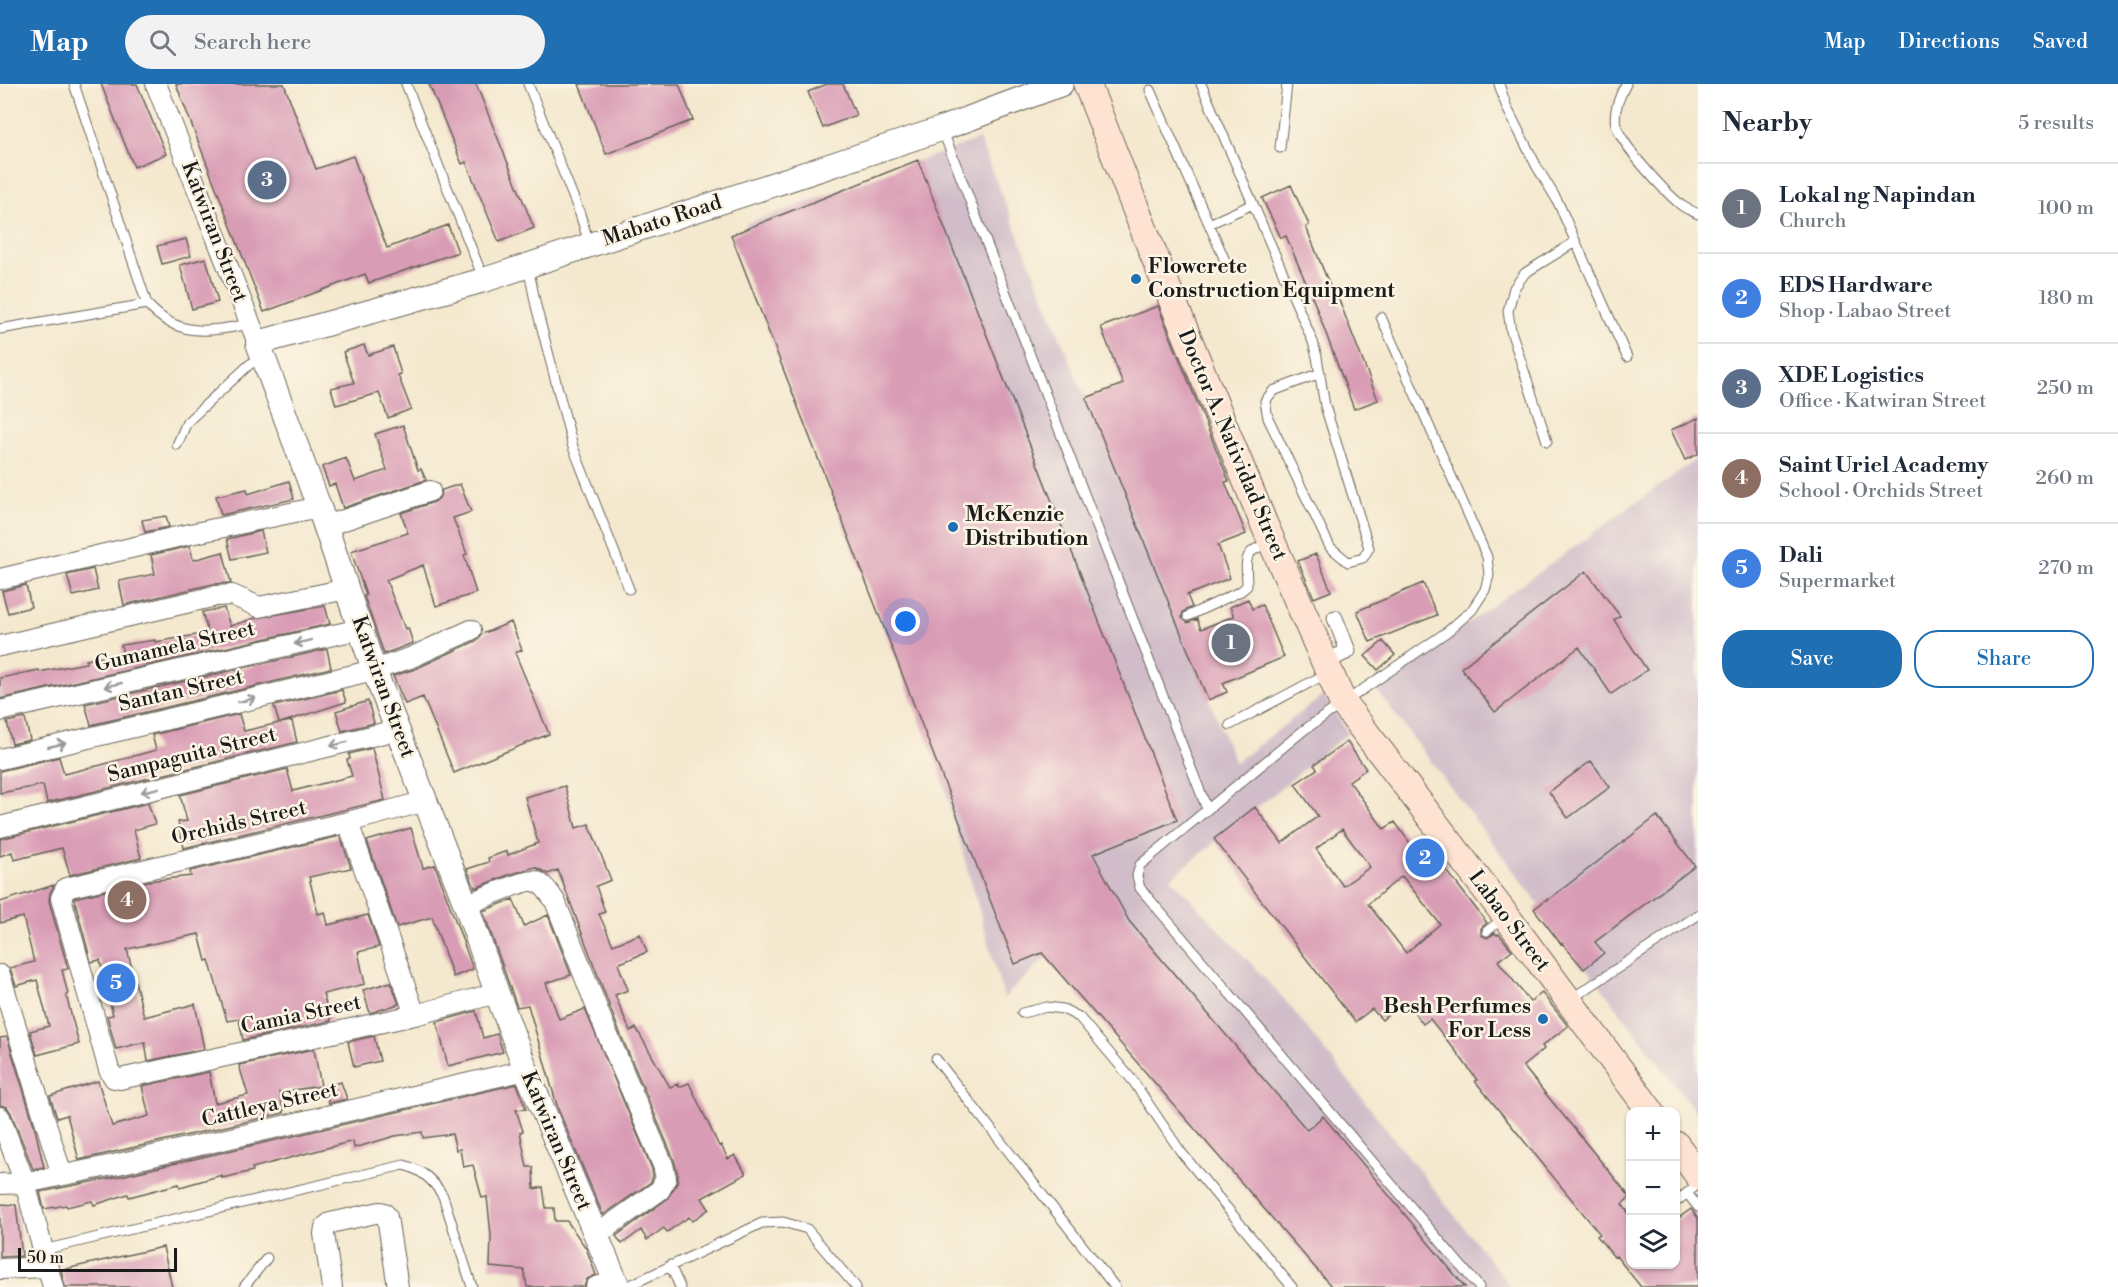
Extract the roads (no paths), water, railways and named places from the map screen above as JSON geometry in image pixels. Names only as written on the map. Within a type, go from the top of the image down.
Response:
[{"type":"main road","name":"Doctor A. Natividad Street","points":[[1086,84],[1271,542],[1343,703]]},
{"type":"main road","name":"Labao Street","points":[[1343,703],[1496,924],[1569,1001],[1646,1107]]},
{"type":"main road","points":[[1680,1154],[1693,1184]]},
{"type":"street","name":"Katwiran Street","points":[[156,84],[257,341],[322,517],[374,670],[466,905],[496,993],[526,1070],[596,1234],[614,1286]]},
{"type":"street","name":"Mabato Road","points":[[257,341],[484,280],[941,129],[1060,84]]},
{"type":"street","points":[[0,579],[181,536],[322,517],[430,491]]},
{"type":"street","points":[[0,646],[216,596],[232,594],[260,607],[347,590]]},
{"type":"street","points":[[1328,668],[1348,651],[1335,618]]},
{"type":"street","name":"Gumamela Street","points":[[0,711],[360,629]]},
{"type":"street","name":"Santan Street","points":[[0,759],[374,670],[410,658],[471,630]]},
{"type":"street","name":"Sampaguita Street","points":[[0,827],[396,730]]},
{"type":"street","name":"Orchids Street","points":[[114,1078],[107,1063],[61,898],[64,891],[70,886],[348,822],[426,801]]},
{"type":"street","points":[[348,822],[415,1015]]},
{"type":"street","points":[[466,905],[529,881],[541,884],[550,893],[663,1165],[666,1178],[663,1187],[596,1234]]},
{"type":"street","points":[[0,975],[62,1175]]},
{"type":"street","name":"Camia Street","points":[[114,1078],[120,1079],[415,1015],[496,993]]},
{"type":"street","name":"Cattleya Street","points":[[0,1184],[25,1183],[227,1140],[526,1070]]},
{"type":"street","points":[[0,1117],[25,1183],[53,1287]]},
{"type":"street","points":[[332,1287],[324,1234],[325,1227],[330,1223],[380,1212],[384,1212],[387,1217],[398,1287]]},
{"type":"street","points":[[0,1269],[46,1259]]},
{"type":"lane","points":[[74,84],[147,304],[158,316],[169,323],[192,331],[257,341],[250,364],[206,402],[188,422],[177,445]]},
{"type":"lane","points":[[406,84],[484,280]]},
{"type":"lane","points":[[528,84],[580,214],[590,245]]},
{"type":"lane","points":[[1201,84],[1313,342],[1320,373],[1325,406],[1369,548],[1363,558],[1348,562],[1330,547],[1268,418],[1265,401],[1273,391],[1320,373]]},
{"type":"lane","points":[[1280,148],[1287,84]]},
{"type":"lane","points":[[1499,84],[1507,108],[1557,200],[1628,357]]},
{"type":"lane","points":[[1626,84],[1616,111],[1616,124],[1632,152],[1682,206],[1698,214]]},
{"type":"lane","points":[[1150,90],[1227,265]]},
{"type":"lane","points":[[941,129],[1207,809]]},
{"type":"lane","points":[[1209,224],[1253,204]]},
{"type":"lane","points":[[1547,441],[1511,331],[1508,311],[1514,288],[1525,273],[1575,242]]},
{"type":"lane","points":[[528,265],[536,306],[573,447],[629,589]]},
{"type":"lane","points":[[0,329],[147,304]]},
{"type":"lane","points":[[1381,317],[1487,557],[1489,575],[1485,590],[1472,610],[1448,631],[1304,730],[1140,865],[1137,876],[1140,888],[1479,1287]]},
{"type":"lane","points":[[1188,616],[1241,591],[1246,586],[1244,567],[1251,552],[1271,542]]},
{"type":"lane","points":[[1230,725],[1328,668]]},
{"type":"lane","points":[[1569,1001],[1698,915]]},
{"type":"lane","points":[[1022,1013],[1047,1007],[1063,1009],[1079,1017],[1133,1081],[1181,1152],[1292,1287]]},
{"type":"lane","points":[[936,1059],[1115,1287]]},
{"type":"lane","points":[[46,1259],[336,1179],[404,1165],[416,1168],[426,1176],[435,1184],[442,1196],[471,1287]]},
{"type":"lane","points":[[1680,1198],[1693,1184],[1698,1184]]},
{"type":"lane","points":[[1693,1184],[1698,1207]]},
{"type":"lane","points":[[614,1286],[670,1265],[762,1223],[783,1222],[807,1229],[856,1287]]},
{"type":"lane","points":[[244,1287],[267,1258]]},
{"type":"lane","points":[[670,1265],[680,1287]]},
{"type":"place","name":"XDE Logistics","points":[[267,180]]},
{"type":"place","name":"Flowcrete Construction Equipment","points":[[1136,279]]},
{"type":"place","name":"McKenzie Distribution","points":[[953,527]]},
{"type":"place","name":"Lokal ng Napindan","points":[[1231,643]]},
{"type":"place","name":"EDS Hardware","points":[[1425,858]]},
{"type":"place","name":"Saint Uriel Academy","points":[[127,900]]},
{"type":"place","name":"Dali","points":[[116,983]]},
{"type":"place","name":"Besh Perfumes For Less","points":[[1543,1019]]}]
